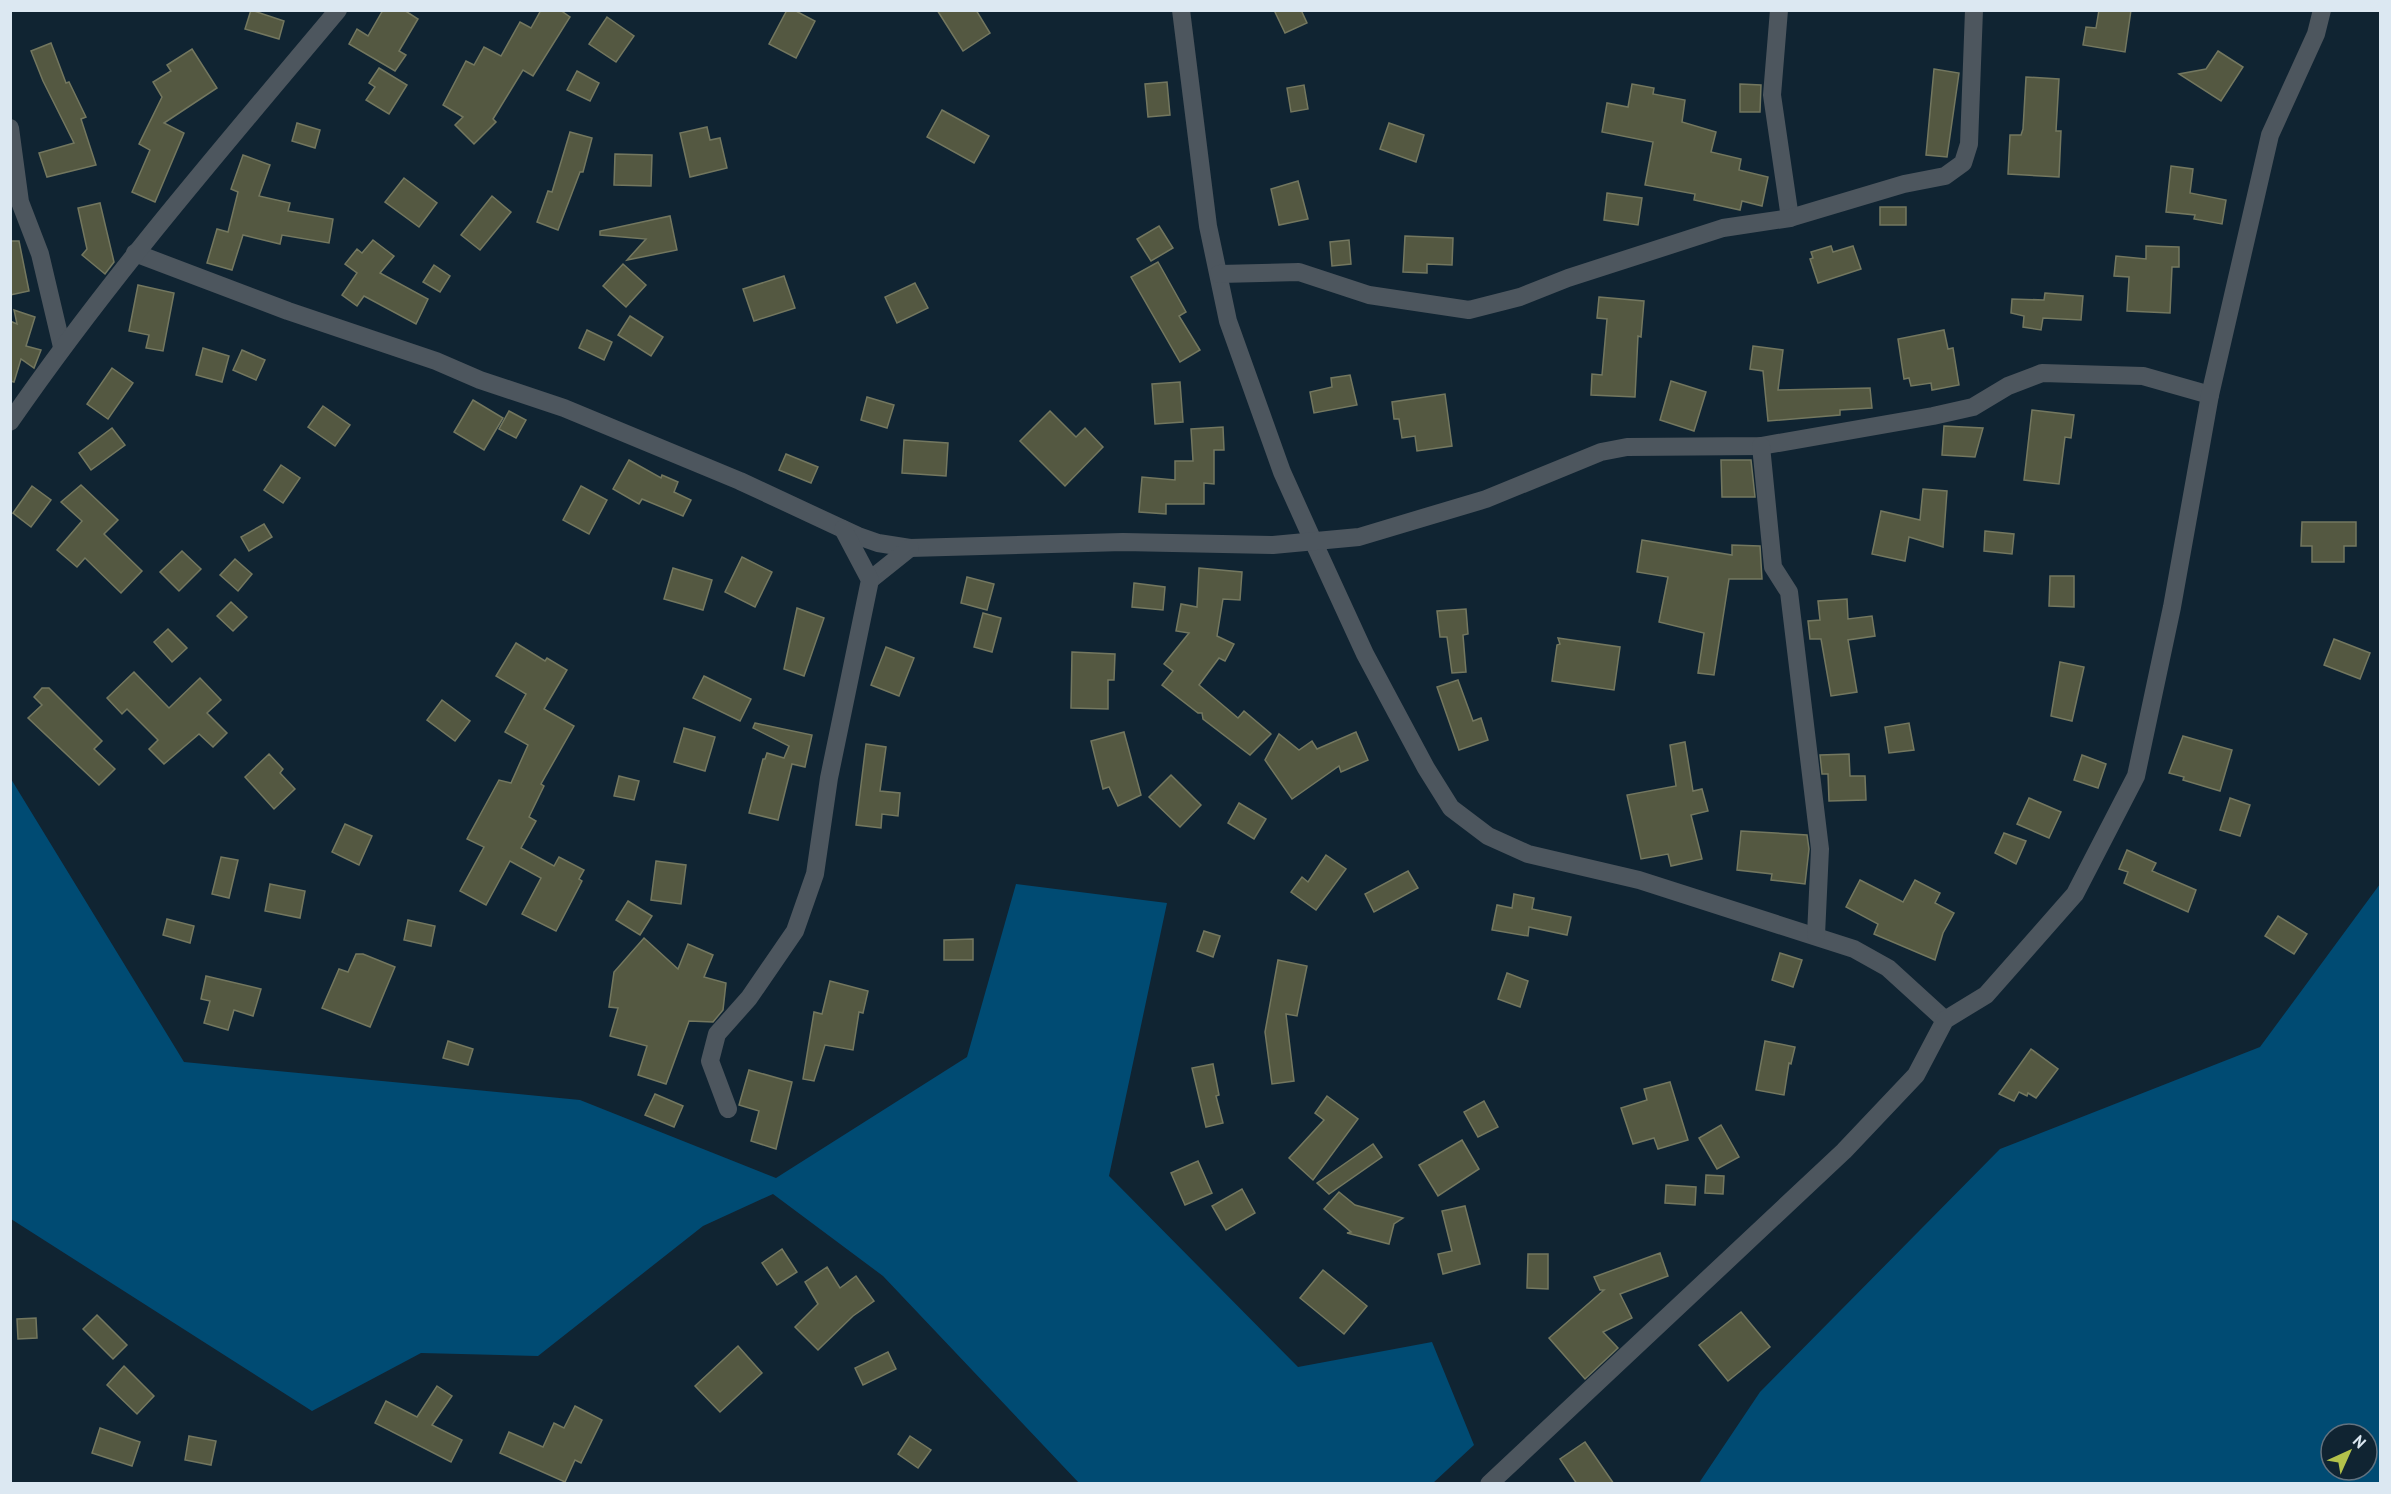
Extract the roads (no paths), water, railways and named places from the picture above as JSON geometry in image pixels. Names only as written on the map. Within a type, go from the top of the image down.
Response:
[{"type":"street","points":[[10,422],[62,347],[135,253],[338,10]]},
{"type":"street","points":[[1181,10],[1208,226],[1228,321],[1282,472],[1314,543],[1365,654],[1426,768],[1451,808],[1488,836],[1528,854],[1639,880],[1854,949],[1888,968],[1945,1020]]},
{"type":"street","points":[[1779,10],[1772,95],[1790,218]]},
{"type":"street","points":[[1219,274],[1299,272],[1369,295],[1468,310],[1520,297],[1568,278],[1724,228],[1790,218],[1904,184],[1945,176],[1963,163],[1970,144],[1974,10]]},
{"type":"street","points":[[1489,1484],[1844,1151],[1916,1075],[1945,1020],[1986,995],[2075,894],[2136,776],[2172,608],[2210,394],[2270,135],[2316,34],[2322,10]]},
{"type":"street","points":[[10,128],[20,202],[40,254],[62,347]]},
{"type":"street","points":[[135,253],[288,310],[435,361],[480,380],[564,408],[740,481],[843,529],[878,543],[910,549],[1123,542],[1202,546],[1314,543],[1359,537],[1402,526],[1486,499],[1601,452],[1627,447],[1761,446],[1973,407],[2008,386],[2042,373],[2143,376],[2210,394]]},
{"type":"street","points":[[1761,446],[1773,567],[1788,592],[1813,786],[1820,849],[1816,935]]},
{"type":"street","points":[[728,1109],[710,1061],[717,1034],[749,998],[795,931],[815,874],[829,778],[870,580],[843,529]]},
{"type":"street","points":[[870,580],[910,549]]}]
